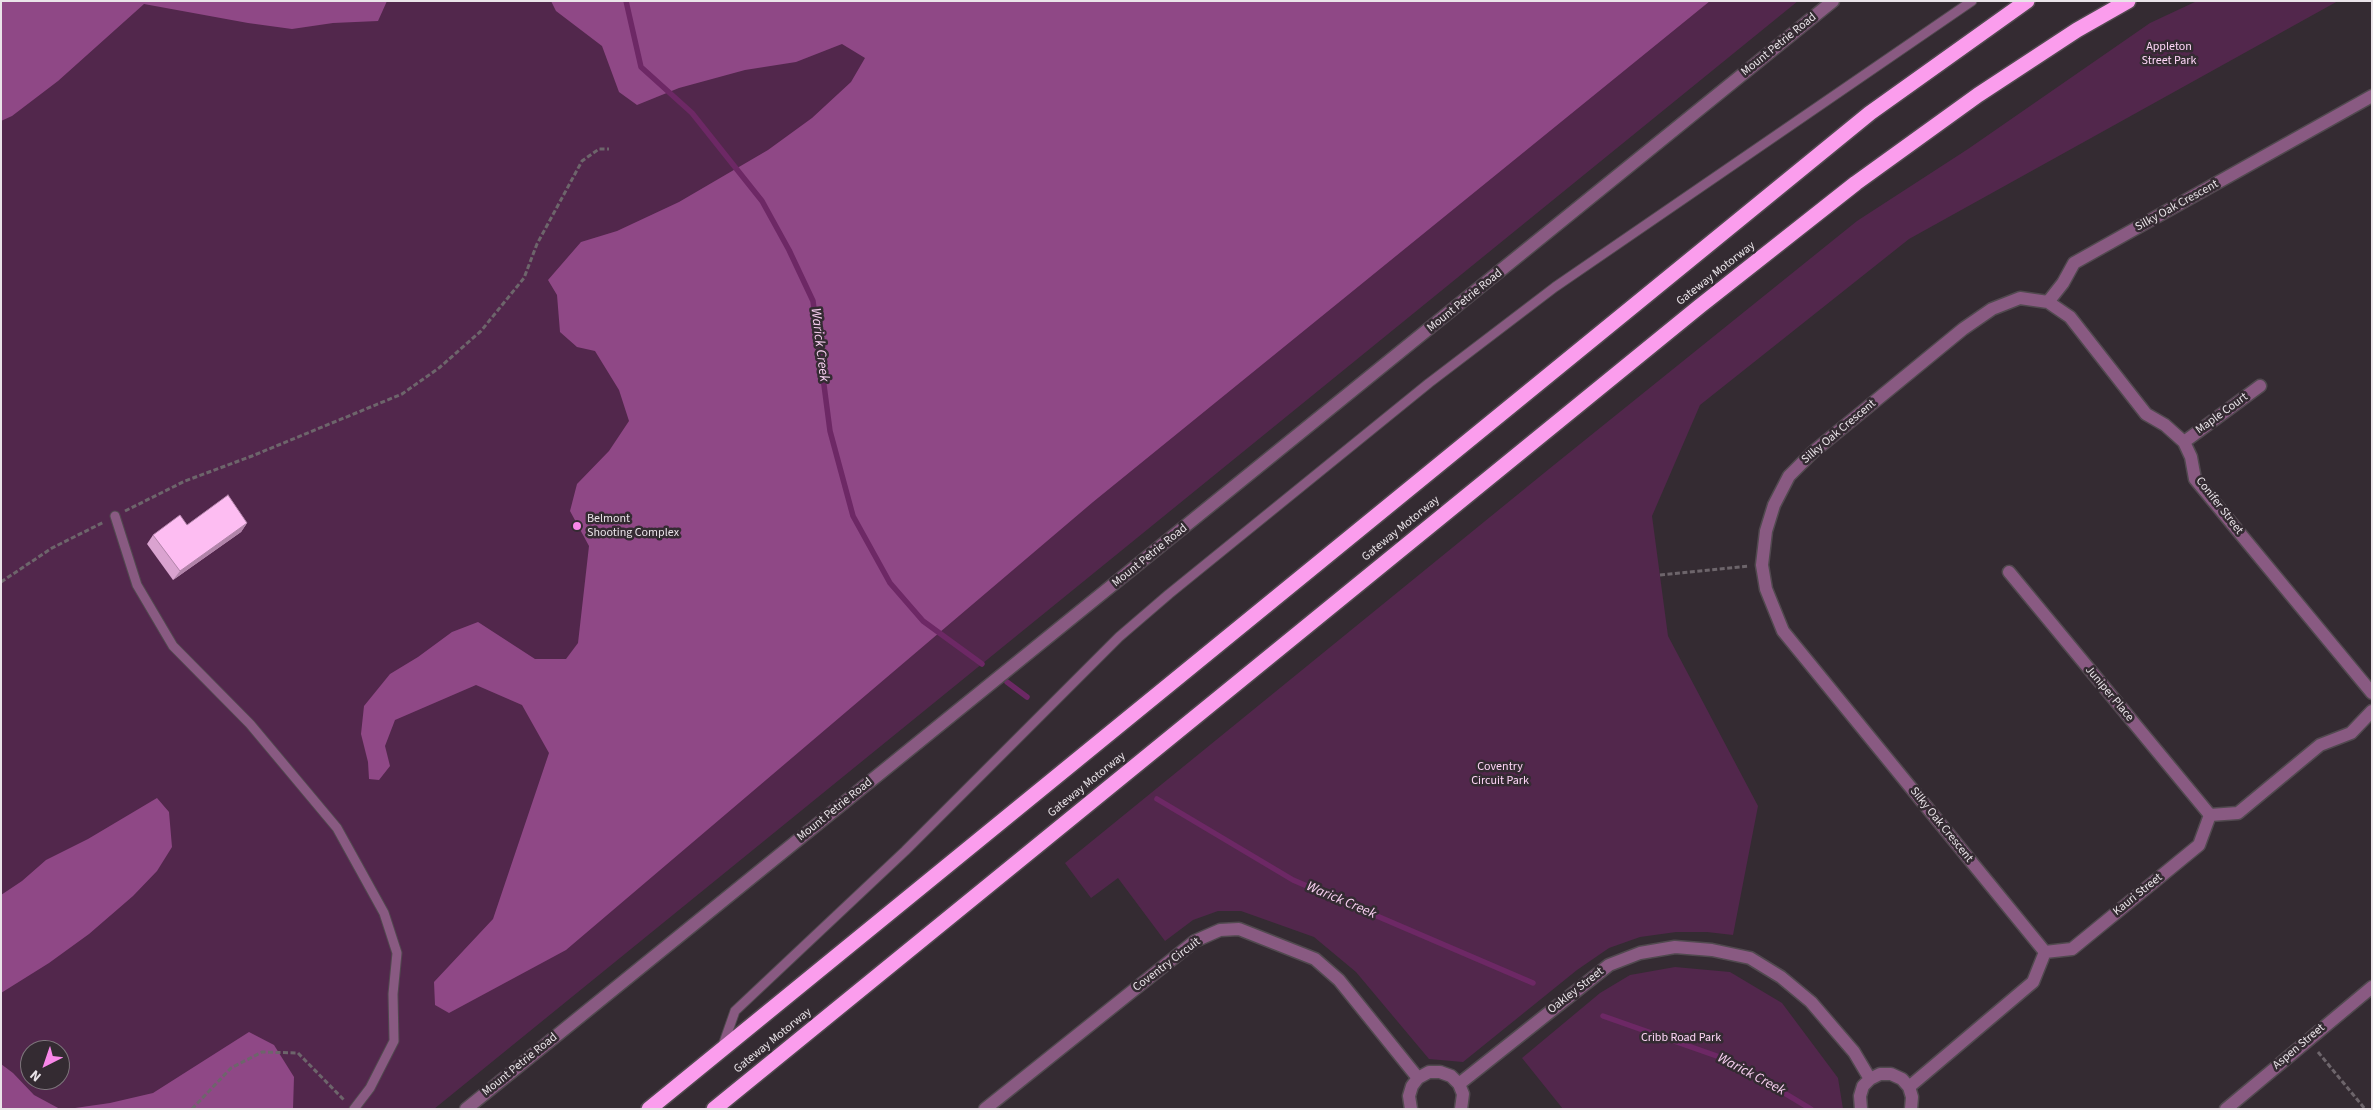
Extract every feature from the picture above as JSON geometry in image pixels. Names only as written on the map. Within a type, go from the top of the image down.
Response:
[{"type":"highway","name":"Gateway Motorway","points":[[648,1109],[1870,113],[2027,1]]},
{"type":"highway","name":"Gateway Motorway","points":[[714,1109],[1692,312],[1856,183],[1978,94],[2077,30],[2128,1]]},
{"type":"street","name":"Mount Petrie Road","points":[[466,1109],[1833,1]]},
{"type":"street","name":"Silky Oak Crescent","points":[[2045,952],[1783,631],[1766,589],[1762,565],[1766,531],[1774,505],[1789,476],[1813,452],[1963,329],[1992,308],[2020,298],[2048,302],[2074,263],[2372,96]]},
{"type":"street","name":"Conifer Street","points":[[2048,302],[2070,317],[2146,414],[2165,425],[2184,442],[2191,457],[2195,479],[2372,693]]},
{"type":"street","name":"Maple Court","points":[[2184,442],[2260,386]]},
{"type":"street","name":"Juniper Place","points":[[2009,572],[2210,815]]},
{"type":"street","points":[[2210,815],[2238,813],[2320,745],[2351,733],[2372,711]]},
{"type":"street","name":"Kauri Street","points":[[2045,952],[2072,949],[2199,845],[2210,815]]},
{"type":"street","name":"Coventry Circuit","points":[[985,1109],[1195,941],[1220,930],[1239,929],[1315,959],[1339,980],[1418,1078]]},
{"type":"street","name":"Oakley Street","points":[[1460,1084],[1609,965],[1640,953],[1675,947],[1712,950],[1750,958],[1781,977],[1810,1002],[1835,1030],[1854,1052],[1870,1079]]},
{"type":"street","points":[[1909,1087],[2033,982],[2045,952]]},
{"type":"street","name":"Aspen Street","points":[[2226,1109],[2372,987]]},
{"type":"street","points":[[1411,1109],[1409,1096],[1412,1086],[1418,1078],[1428,1072],[1440,1072],[1451,1076],[1460,1084],[1463,1094],[1461,1109]]},
{"type":"street","points":[[1861,1109],[1860,1096],[1863,1086],[1870,1079],[1880,1074],[1892,1074],[1902,1079],[1909,1087],[1912,1097],[1912,1109]]},
{"type":"lane","points":[[720,1051],[735,1010],[918,838],[1119,637],[1169,594],[1429,383],[1555,287],[1972,1]]},
{"type":"lane","points":[[115,516],[137,585],[173,646],[250,724],[337,828],[384,913],[397,953],[393,994],[394,1041],[370,1088],[354,1109]]},
{"type":"path","points":[[252,456],[402,394],[439,368],[481,330],[524,278],[537,244],[582,162],[600,149],[608,149]]},
{"type":"path","points":[[1660,575],[1762,565]]},
{"type":"path","points":[[2307,1040],[2365,1109]]},
{"type":"path","points":[[192,1109],[231,1068],[262,1052],[298,1053],[345,1102]]},
{"type":"green space","name":"Belmont Shooting Complex","points":[[1,1],[1798,1],[434,1109],[1,1109]]},
{"type":"green space","name":"Coventry Circuit Park","points":[[2197,1],[2338,1],[1909,239],[1700,405],[1652,516],[1668,636],[1758,806],[1733,935],[1707,932],[1676,932],[1640,937],[1609,948],[1577,970],[1463,1062],[1429,1059],[1356,972],[1314,937],[1241,911],[1218,911],[1193,920],[1165,941],[1118,878],[1091,898],[1065,863],[1549,469],[1857,221],[1968,149],[2150,23]]},
{"type":"green space","name":"Cribb Road Park","points":[[1675,967],[1730,972],[1782,1003],[1838,1078],[1843,1109],[1563,1109],[1522,1058],[1600,993],[1630,975]]},
{"type":"shaded area","points":[[1,1],[387,1],[378,21],[333,23],[292,29],[144,4],[58,81],[12,116],[1,121]]},
{"type":"shaded area","points":[[551,1],[1710,1],[1093,502],[566,950],[449,1013],[435,1005],[434,982],[493,919],[549,753],[522,705],[476,685],[395,720],[385,746],[390,766],[379,780],[369,779],[368,762],[361,734],[364,706],[390,674],[418,657],[452,632],[478,622],[535,659],[566,659],[578,643],[589,546],[570,511],[577,484],[609,451],[629,421],[619,390],[595,351],[577,347],[560,332],[557,295],[548,280],[581,242],[617,231],[679,202],[768,150],[812,118],[851,82],[865,58],[842,44],[796,62],[745,70],[679,88],[637,105],[619,92],[602,46],[556,11]]},
{"type":"shaded area","points":[[157,798],[169,812],[172,847],[157,871],[133,896],[89,934],[49,963],[1,993],[1,895],[22,881],[46,860],[88,839]]},
{"type":"shaded area","points":[[249,1032],[274,1045],[294,1077],[293,1109],[68,1109],[110,1103],[153,1093]]},
{"type":"shaded area","points":[[1,1064],[20,1080],[20,1090],[29,1090],[34,1095],[60,1109],[1,1109]]},
{"type":"building","points":[[228,495],[247,523],[180,571],[153,535],[180,515],[187,525]]},
{"type":"waterway","name":"Warick Creek","points":[[626,1],[641,67],[692,113],[762,201],[789,250],[813,301],[830,431],[853,516],[890,583],[923,621],[982,664]]},
{"type":"waterway","name":"Warick Creek","points":[[1007,682],[1027,697]]},
{"type":"waterway","name":"Warick Creek","points":[[1157,799],[1293,880],[1533,983]]},
{"type":"waterway","name":"Warick Creek","points":[[1603,1016],[1731,1061],[1811,1109]]},
{"type":"place","name":"Belmont Shooting Complex","points":[[577,526]]},
{"type":"park label","name":"Appleton Street Park","points":[[2169,54]]}]
